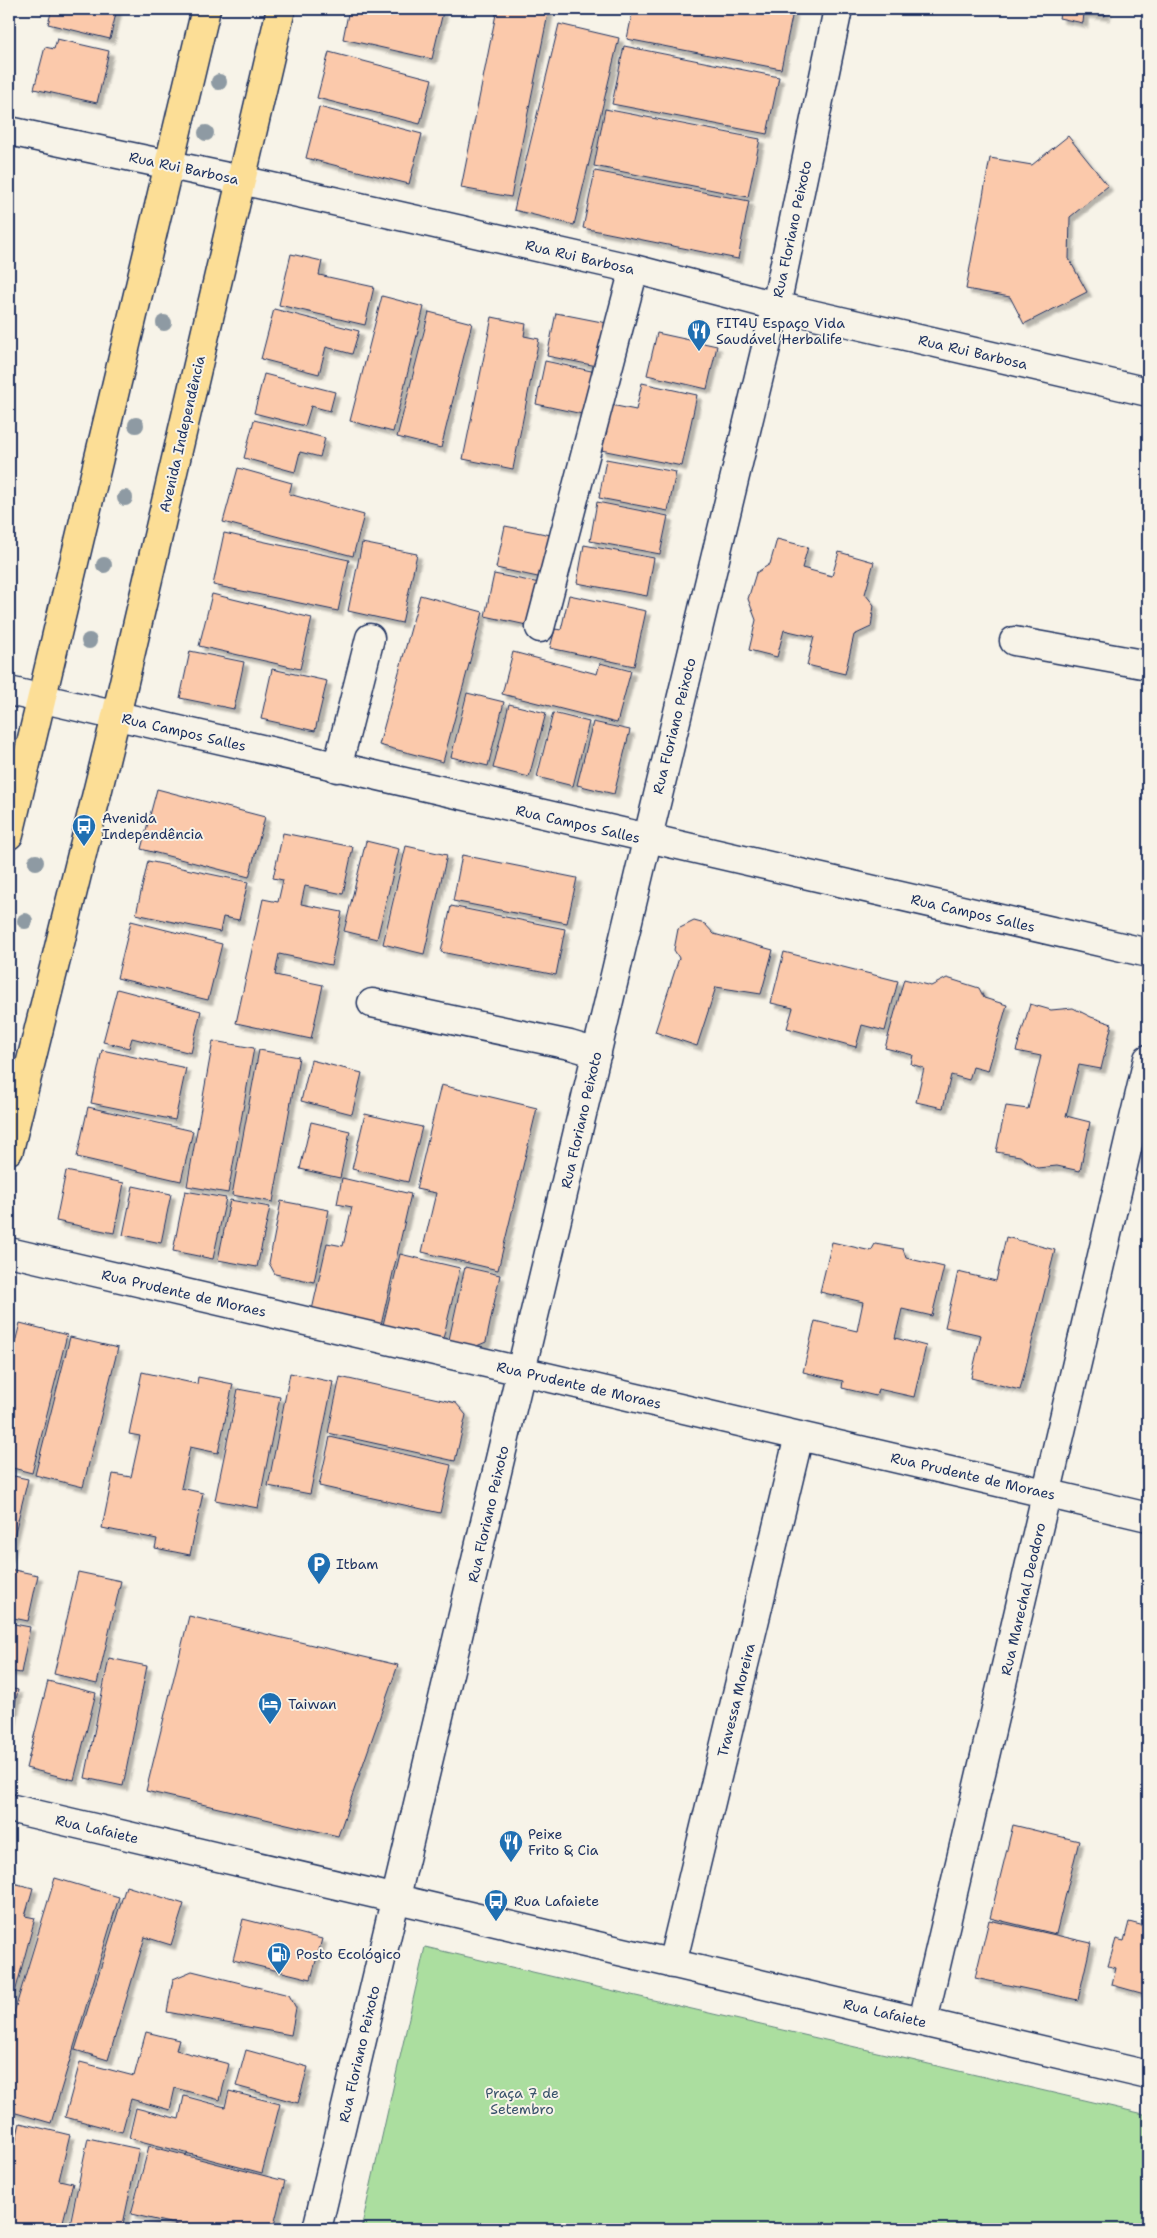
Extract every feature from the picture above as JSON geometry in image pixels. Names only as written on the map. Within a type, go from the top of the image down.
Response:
[{"type":"main road","points":[[9,835],[206,9]]},
{"type":"main road","name":"Avenida Independência","points":[[9,1150],[116,716],[281,9]]},
{"type":"street","name":"Rua Floriano Peixoto","points":[[317,2229],[596,1053],[776,306],[838,9]]},
{"type":"street","name":"Rua Rui Barbosa","points":[[9,131],[242,180],[634,269],[776,306],[1148,392]]},
{"type":"street","points":[[540,628],[634,269]]},
{"type":"street","points":[[337,768],[370,638]]},
{"type":"street","points":[[1014,641],[1148,664]]},
{"type":"street","name":"Rua Campos Salles","points":[[9,691],[647,840],[1148,953]]},
{"type":"street","points":[[372,1003],[570,1045],[596,1053]]},
{"type":"street","name":"Rua Marechal Deodoro","points":[[923,2021],[1048,1494],[1148,1059]]},
{"type":"street","name":"Rua Prudente de Moraes","points":[[9,1252],[1148,1517]]},
{"type":"street","name":"Travessa Moreira","points":[[672,1964],[800,1436]]},
{"type":"street","name":"Rua Lafaiete","points":[[9,1808],[1148,2075]]},
{"type":"green space","name":"Praça 7 de Setembro","points":[[425,1947],[1148,2115],[1148,2229],[361,2229]]},
{"type":"building","points":[[52,9],[117,9],[110,39],[48,24]]},
{"type":"building","points":[[349,9],[428,9],[443,12],[432,59],[343,39]]},
{"type":"building","points":[[497,9],[549,9],[511,197],[461,188]]},
{"type":"building","points":[[633,9],[777,9],[793,12],[781,69],[627,39]]},
{"type":"building","points":[[1061,9],[1107,9],[1105,16],[1084,13],[1083,23],[1059,18]]},
{"type":"building","points":[[559,24],[619,38],[574,225],[514,210]]},
{"type":"building","points":[[57,39],[109,51],[97,103],[34,89],[45,47],[54,49]]},
{"type":"building","points":[[624,46],[779,77],[767,134],[612,104]]},
{"type":"building","points":[[329,52],[432,79],[420,124],[317,98]]},
{"type":"building","points":[[319,107],[422,134],[409,184],[306,158]]},
{"type":"building","points":[[605,109],[760,139],[748,197],[594,166]]},
{"type":"building","points":[[1068,136],[1108,186],[1070,217],[1069,259],[1087,292],[1024,324],[1010,297],[966,289],[990,158],[1032,165]]},
{"type":"building","points":[[595,171],[749,201],[738,259],[583,228]]},
{"type":"building","points":[[291,254],[322,261],[319,275],[374,287],[365,325],[279,305]]},
{"type":"building","points":[[382,296],[424,307],[393,432],[350,421]]},
{"type":"building","points":[[274,309],[359,331],[352,354],[326,347],[319,374],[261,359]]},
{"type":"building","points":[[429,312],[472,323],[441,448],[397,437]]},
{"type":"building","points":[[556,313],[607,323],[597,366],[547,356]]},
{"type":"building","points":[[492,317],[526,324],[524,336],[539,339],[513,469],[463,459]]},
{"type":"building","points":[[657,333],[717,346],[707,389],[647,375]]},
{"type":"building","points":[[545,361],[596,372],[587,415],[536,404]]},
{"type":"building","points":[[264,374],[335,392],[330,411],[311,406],[305,426],[254,413]]},
{"type":"building","points":[[642,383],[697,395],[682,466],[601,450],[611,405],[636,410]]},
{"type":"building","points":[[254,420],[325,438],[320,457],[300,452],[295,472],[244,458]]},
{"type":"building","points":[[606,459],[676,472],[668,511],[599,498]]},
{"type":"building","points":[[238,468],[292,483],[289,494],[364,515],[353,556],[223,522]]},
{"type":"building","points":[[597,502],[668,516],[660,554],[590,541]]},
{"type":"building","points":[[505,526],[556,536],[547,579],[496,568]]},
{"type":"building","points":[[224,533],[349,560],[338,611],[213,585]]},
{"type":"building","points":[[777,539],[808,547],[802,568],[832,576],[839,552],[874,562],[865,594],[874,605],[871,627],[854,635],[845,674],[807,665],[814,637],[784,630],[777,657],[749,650],[756,620],[748,599],[756,573],[770,564]]},
{"type":"building","points":[[362,543],[417,554],[402,623],[348,611]]},
{"type":"building","points":[[584,545],[654,558],[647,596],[577,583]]},
{"type":"building","points":[[494,574],[545,584],[536,627],[485,616]]},
{"type":"building","points":[[212,594],[312,618],[300,669],[199,646]]},
{"type":"building","points":[[420,595],[483,612],[443,762],[379,745]]},
{"type":"building","points":[[569,595],[646,611],[634,666],[550,648],[555,629],[561,630]]},
{"type":"building","points":[[190,651],[244,662],[234,709],[180,698]]},
{"type":"building","points":[[513,652],[597,674],[600,663],[631,671],[617,723],[502,694]]},
{"type":"building","points":[[272,669],[327,681],[315,731],[261,719]]},
{"type":"building","points":[[467,693],[504,702],[488,766],[451,757]]},
{"type":"building","points":[[509,704],[546,713],[529,777],[493,768]]},
{"type":"building","points":[[553,713],[589,722],[573,786],[537,777]]},
{"type":"building","points":[[593,722],[630,730],[614,794],[577,785]]},
{"type":"building","points":[[157,789],[265,817],[249,877],[141,849]]},
{"type":"building","points":[[283,833],[353,847],[343,894],[305,886],[301,904],[342,912],[331,965],[279,954],[275,975],[323,985],[311,1039],[236,1023],[263,899],[278,902],[283,880],[273,878]]},
{"type":"building","points":[[366,841],[399,849],[377,939],[344,931]]},
{"type":"building","points":[[406,846],[447,855],[424,954],[383,944]]},
{"type":"building","points":[[462,855],[577,878],[567,923],[453,901]]},
{"type":"building","points":[[148,861],[248,882],[239,920],[223,917],[220,932],[136,914]]},
{"type":"building","points":[[451,906],[565,929],[556,975],[441,952]]},
{"type":"building","points":[[131,921],[222,944],[208,1000],[117,978]]},
{"type":"building","points":[[694,921],[705,924],[714,934],[773,950],[761,994],[716,987],[697,1046],[655,1032],[679,958],[674,950],[678,929]]},
{"type":"building","points":[[784,952],[898,981],[885,1031],[862,1025],[856,1047],[787,1028],[793,1008],[771,1003]]},
{"type":"building","points":[[947,978],[979,988],[984,998],[1007,1005],[988,1071],[973,1067],[969,1080],[951,1075],[943,1108],[916,1102],[924,1068],[911,1064],[913,1055],[885,1048],[904,979],[931,986]]},
{"type":"building","points":[[117,989],[201,1011],[191,1053],[132,1038],[129,1048],[103,1042]]},
{"type":"building","points":[[1030,1004],[1051,1010],[1073,1008],[1112,1024],[1101,1069],[1079,1065],[1066,1116],[1090,1122],[1080,1171],[1057,1166],[1037,1168],[1020,1156],[996,1152],[1006,1106],[1028,1109],[1041,1056],[1016,1051]]},
{"type":"building","points":[[213,1041],[254,1048],[228,1193],[187,1186]]},
{"type":"building","points":[[102,1050],[186,1068],[175,1120],[91,1103]]},
{"type":"building","points":[[259,1050],[299,1057],[273,1202],[232,1195]]},
{"type":"building","points":[[311,1060],[362,1073],[352,1114],[301,1101]]},
{"type":"building","points":[[441,1085],[537,1108],[498,1270],[422,1252],[436,1193],[416,1189]]},
{"type":"building","points":[[88,1107],[193,1131],[181,1181],[77,1157]]},
{"type":"building","points":[[365,1114],[422,1127],[408,1182],[352,1169]]},
{"type":"building","points":[[311,1122],[350,1131],[340,1178],[300,1169]]},
{"type":"building","points":[[66,1171],[124,1183],[114,1233],[56,1221]]},
{"type":"building","points":[[342,1178],[411,1194],[381,1325],[312,1310],[327,1243],[343,1246],[352,1207],[337,1204]]},
{"type":"building","points":[[133,1186],[171,1194],[161,1243],[123,1235]]},
{"type":"building","points":[[185,1191],[226,1198],[213,1259],[173,1251]]},
{"type":"building","points":[[230,1200],[270,1207],[257,1267],[218,1260]]},
{"type":"building","points":[[281,1201],[329,1210],[314,1282],[275,1274],[269,1263]]},
{"type":"building","points":[[1006,1237],[1055,1250],[1020,1390],[971,1378],[981,1335],[945,1327],[958,1272],[996,1281]]},
{"type":"building","points":[[832,1242],[871,1251],[875,1244],[903,1249],[906,1258],[944,1267],[932,1316],[902,1309],[895,1338],[926,1346],[914,1397],[878,1389],[876,1396],[842,1388],[843,1381],[803,1372],[815,1321],[857,1331],[863,1302],[820,1292]]},
{"type":"building","points":[[400,1254],[460,1268],[443,1339],[383,1325]]},
{"type":"building","points":[[465,1267],[500,1275],[486,1342],[472,1348],[448,1344]]},
{"type":"building","points":[[20,1323],[67,1335],[32,1473],[9,1467],[9,1366]]},
{"type":"building","points":[[70,1337],[118,1348],[83,1487],[35,1475]]},
{"type":"building","points":[[142,1372],[197,1384],[198,1377],[233,1384],[218,1453],[190,1447],[181,1488],[203,1493],[190,1555],[155,1548],[157,1539],[102,1528],[113,1474],[131,1477],[140,1436],[129,1434]]},
{"type":"building","points":[[290,1373],[333,1382],[310,1494],[268,1486]]},
{"type":"building","points":[[340,1377],[456,1403],[466,1415],[455,1461],[328,1433]]},
{"type":"building","points":[[238,1389],[280,1397],[258,1508],[215,1500]]},
{"type":"building","points":[[330,1437],[451,1465],[440,1513],[319,1486]]},
{"type":"building","points":[[9,1475],[28,1479],[9,1557]]},
{"type":"building","points":[[9,1569],[38,1575],[28,1621],[9,1617]]},
{"type":"building","points":[[78,1572],[121,1581],[97,1684],[54,1674]]},
{"type":"building","name":"Taiwan","points":[[189,1616],[398,1665],[338,1836],[146,1791]]},
{"type":"building","points":[[9,1623],[30,1627],[21,1673],[9,1671]]},
{"type":"building","points":[[109,1658],[147,1666],[123,1786],[85,1778]]},
{"type":"building","points":[[48,1681],[96,1693],[74,1780],[26,1768]]},
{"type":"building","points":[[9,1688],[18,1690],[10,1728],[9,1727]]},
{"type":"building","points":[[1013,1825],[1079,1841],[1056,1934],[990,1918]]},
{"type":"building","points":[[55,1878],[119,1897],[51,2123],[9,2111],[9,2029]]},
{"type":"building","points":[[9,1882],[33,1888],[25,1916],[35,1918],[13,2000],[9,1999]]},
{"type":"building","points":[[126,1886],[184,1904],[171,1945],[145,1937],[108,2060],[75,2050]]},
{"type":"building","points":[[243,1919],[322,1939],[311,1979],[233,1960]]},
{"type":"building","points":[[989,1920],[1091,1943],[1078,2000],[975,1978]]},
{"type":"building","points":[[1129,1922],[1148,1927],[1148,1995],[1112,1985],[1116,1968],[1108,1966],[1116,1939],[1124,1941]]},
{"type":"building","points":[[192,1971],[289,1995],[296,2008],[291,2035],[167,2012],[173,1979]]},
{"type":"building","points":[[146,2032],[179,2040],[176,2050],[229,2064],[220,2100],[175,2088],[170,2110],[131,2099],[122,2132],[65,2117],[80,2062],[134,2076]]},
{"type":"building","points":[[246,2050],[308,2067],[298,2103],[236,2086]]},
{"type":"building","points":[[229,2091],[280,2104],[262,2173],[129,2138],[136,2108],[179,2119],[184,2096],[225,2107]]},
{"type":"building","points":[[9,2121],[16,2123],[9,2149]]},
{"type":"building","points":[[20,2123],[70,2135],[59,2180],[73,2183],[61,2229],[9,2229],[9,2169]]},
{"type":"building","points":[[88,2138],[139,2149],[122,2229],[69,2229]]},
{"type":"building","points":[[149,2146],[285,2181],[273,2229],[195,2229],[131,2214]]},
{"type":"building","points":[[129,2224],[154,2229],[128,2229]]},
{"type":"place","name":"FIT4U Espaço Vida Saudável Herbalife","points":[[699,352]]},
{"type":"place","name":"Avenida Independência","points":[[84,847]]},
{"type":"place","name":"Itbam","points":[[319,1585]]},
{"type":"place","name":"Taiwan","points":[[270,1725]]},
{"type":"place","name":"Peixe Frito & Cia","points":[[511,1863]]},
{"type":"place","name":"Rua Lafaiete","points":[[496,1922]]},
{"type":"place","name":"Posto Ecológico","points":[[279,1975]]}]
